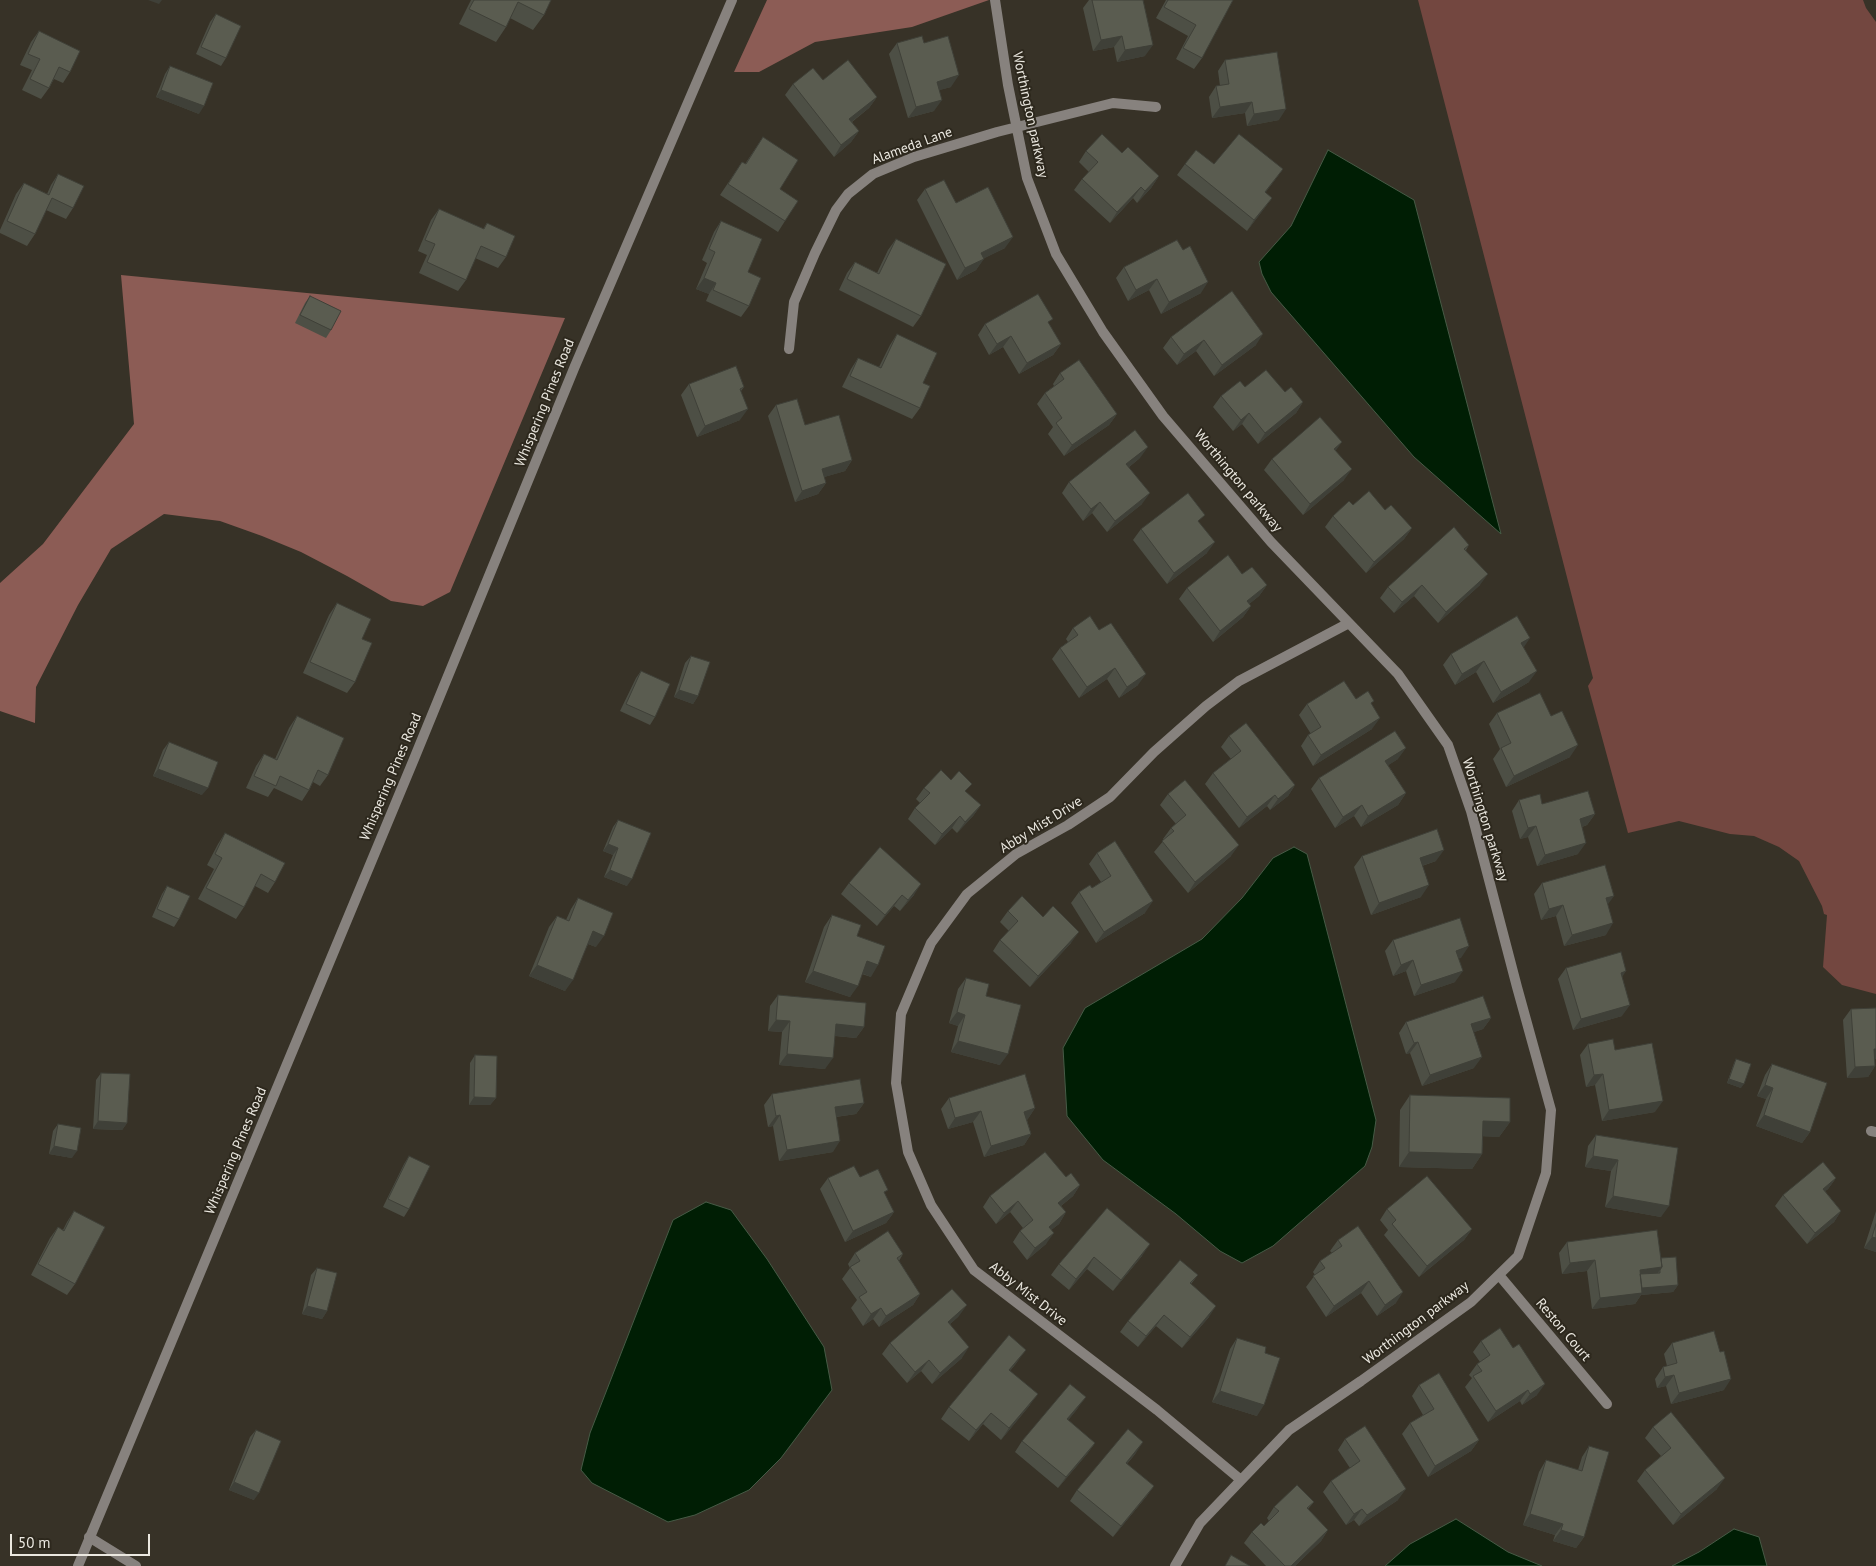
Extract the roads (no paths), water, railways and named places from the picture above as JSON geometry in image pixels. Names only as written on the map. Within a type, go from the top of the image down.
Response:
[{"type":"street","name":"Whispering Pines Road","points":[[78,1566],[425,733],[575,366],[732,0]]},
{"type":"street","name":"Worthington parkway","points":[[995,0],[1008,85],[1027,178],[1056,254],[1103,332],[1170,423],[1271,542],[1398,674],[1448,745],[1471,811],[1551,1110],[1546,1174],[1518,1256],[1471,1302],[1289,1430],[1200,1523],[1175,1566]]},
{"type":"street","name":"Alameda Lane","points":[[789,349],[794,302],[815,253],[836,210],[848,194],[873,174],[914,157],[1016,127],[1112,103],[1156,107]]},
{"type":"street","name":"Abby Mist Drive","points":[[1241,1480],[1157,1410],[974,1270],[931,1205],[908,1152],[896,1083],[901,1014],[931,943],[967,894],[1016,854],[1068,825],[1110,797],[1154,752],[1206,706],[1238,681],[1349,623]]},
{"type":"street","name":"Reston Court","points":[[1499,1274],[1607,1404]]},
{"type":"street","points":[[89,1537],[136,1566]]}]
